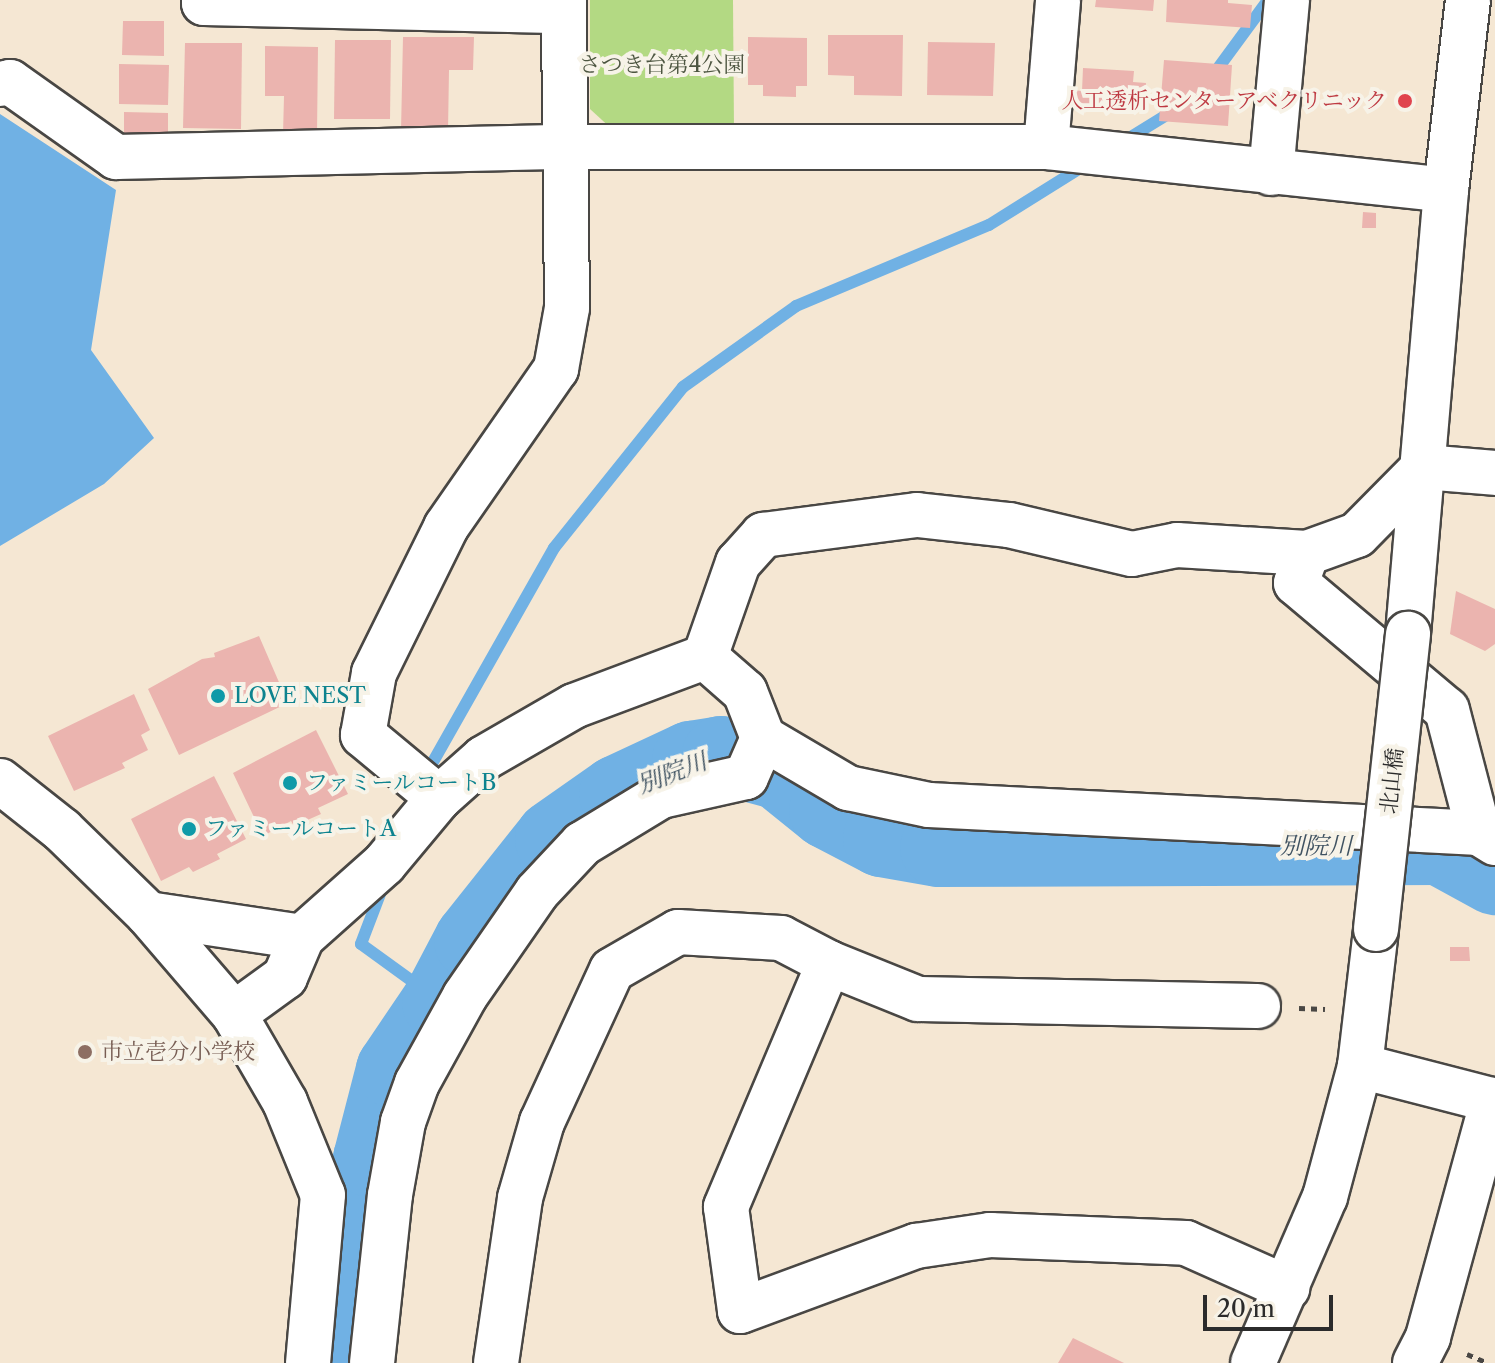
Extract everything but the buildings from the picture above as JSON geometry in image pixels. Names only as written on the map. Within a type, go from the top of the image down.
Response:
[{"type":"street","points":[[204,0],[204,3],[564,6],[567,308],[556,369],[446,527],[374,673],[363,735],[439,798]]},
{"type":"street","points":[[1046,147],[1058,0]]},
{"type":"street","points":[[1271,173],[1287,0]]},
{"type":"street","name":"北山橋","points":[[1253,1363],[1325,1197],[1360,1066],[1408,634],[1446,190],[1468,0]]},
{"type":"street","points":[[0,84],[10,82],[116,157],[566,147],[1046,147],[1446,190]]},
{"type":"street","points":[[705,657],[738,563],[763,535],[917,515],[1009,525],[1132,554],[1177,545],[1307,553],[1357,535],[1424,467],[1495,473]]},
{"type":"street","points":[[705,657],[745,692],[763,738],[848,788],[929,805],[1487,838],[1447,710],[1296,583],[1307,553]]},
{"type":"street","points":[[234,1014],[285,977],[302,937],[384,864],[439,798],[484,758],[574,706],[705,657]]},
{"type":"street","points":[[372,1363],[390,1195],[403,1122],[417,1083],[465,996],[537,892],[582,844],[661,796],[746,777],[763,738]]},
{"type":"street","points":[[0,781],[62,830],[148,914],[234,1014],[285,1102],[323,1195],[308,1363]]},
{"type":"street","points":[[148,914],[302,937]]},
{"type":"street","points":[[496,1363],[520,1198],[542,1122],[612,970],[678,932],[781,938],[829,963],[918,999],[1258,1006]]},
{"type":"street","points":[[829,963],[726,1207],[740,1311],[916,1246],[990,1235],[1186,1243],[1287,1288]]},
{"type":"street","points":[[1360,1066],[1494,1101],[1428,1337],[1415,1363]]},
{"type":"green space","name":"さつき台第4公園","points":[[590,0],[733,0],[734,131],[614,131],[590,109]]},
{"type":"water","points":[[0,114],[116,190],[91,350],[154,438],[104,484],[0,546]]},
{"type":"waterway","points":[[1213,75],[1268,0]]},
{"type":"waterway","points":[[1121,143],[1170,113]]},
{"type":"waterway","points":[[425,776],[554,548],[683,387],[796,306],[989,225],[1085,165]]},
{"type":"waterway","name":"別院川","points":[[349,1363],[372,1159],[395,1070],[441,1002],[473,941],[554,839],[618,794],[691,760],[721,755],[780,771],[828,810],[882,838],[939,848],[1440,846],[1495,876]]},
{"type":"waterway","points":[[383,886],[361,944],[441,1002]]},
{"type":"place","name":"人工透析センターアベクリニック","points":[[1405,101]]},
{"type":"place","name":"LOVE NEST","points":[[218,696]]},
{"type":"place","name":"ファミールコートB","points":[[290,783]]},
{"type":"place","name":"ファミールコートA","points":[[189,829]]},
{"type":"place","name":"市立壱分小学校","points":[[85,1052]]}]
